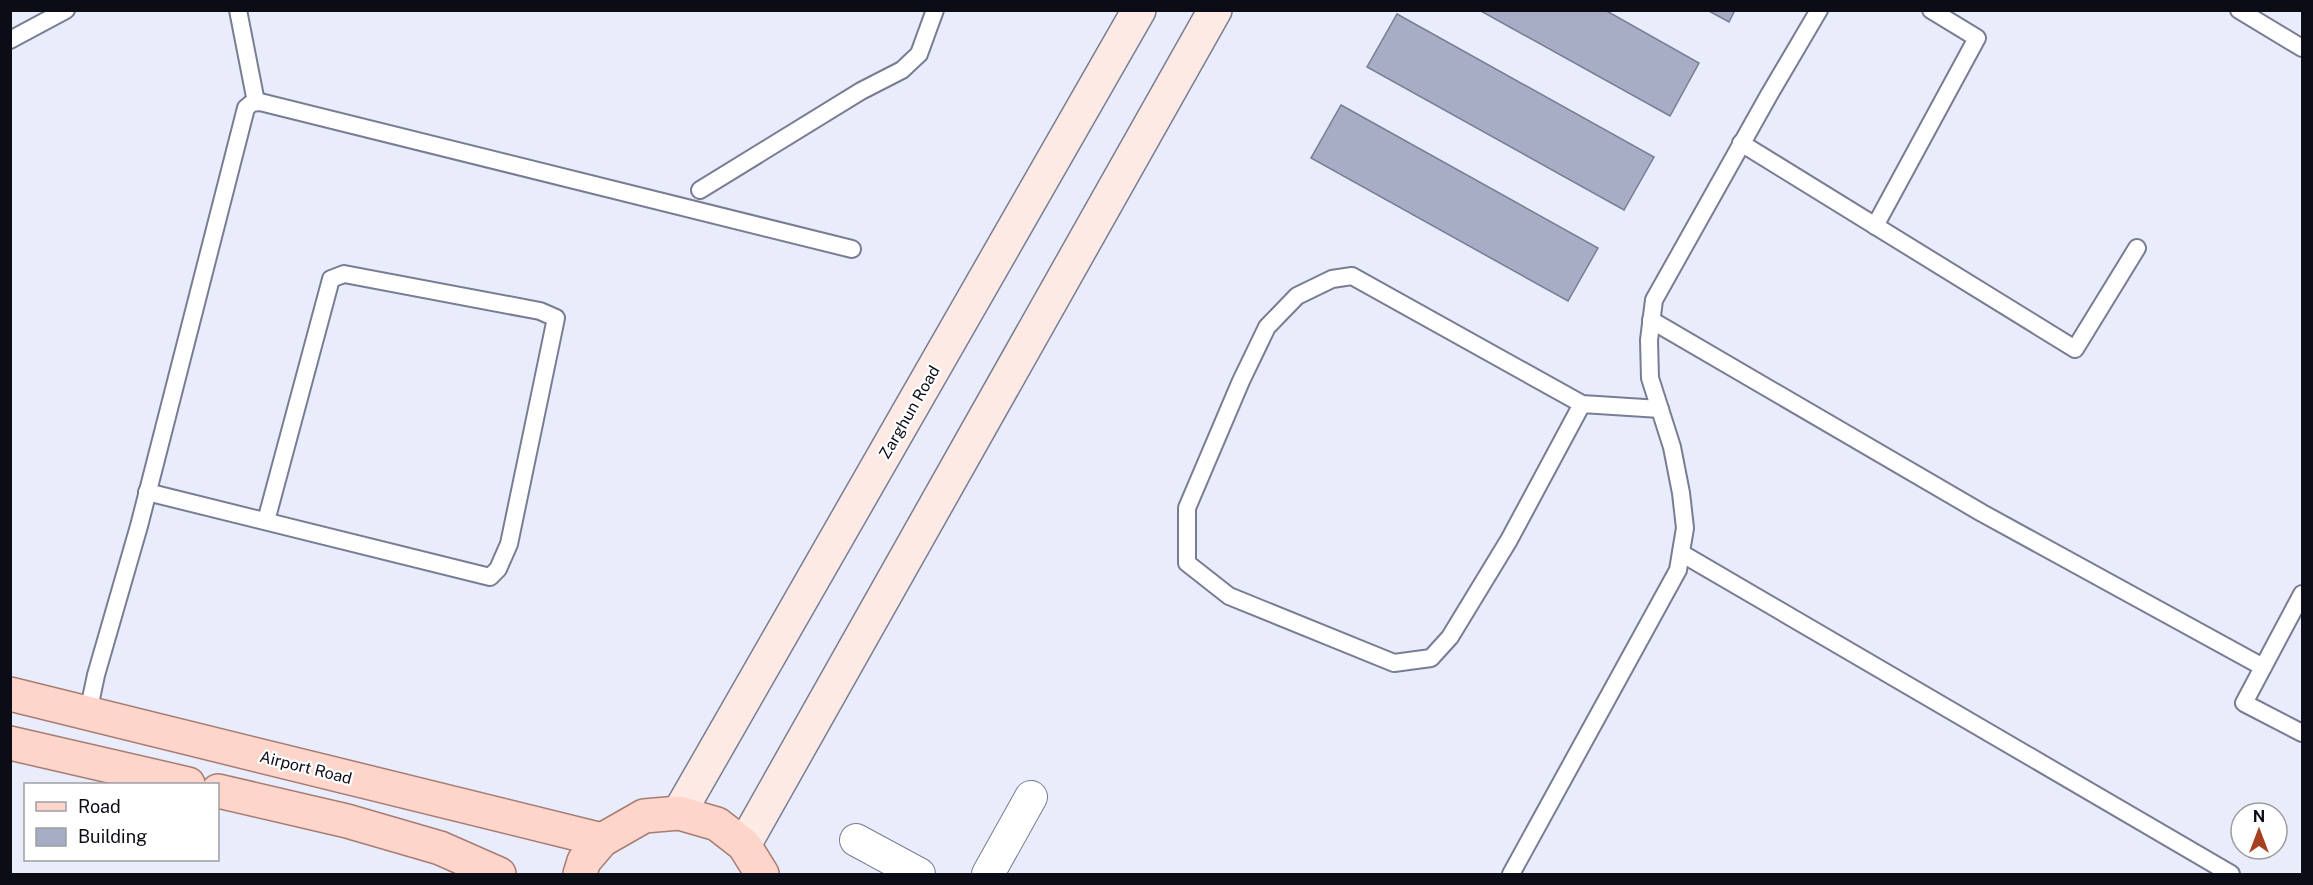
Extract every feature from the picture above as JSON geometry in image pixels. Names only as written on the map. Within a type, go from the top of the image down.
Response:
[{"type":"main road","name":"Airport Road","points":[[10,694],[602,840]]},
{"type":"main road","points":[[10,743],[184,783]]},
{"type":"main road","points":[[219,791],[347,821],[430,845],[499,874]]},
{"type":"main road","points":[[580,874],[584,861],[602,840],[644,816],[679,813],[717,824],[744,845],[762,874]]},
{"type":"street","name":"Zarghun Road","points":[[679,813],[1139,10]]},
{"type":"street","points":[[744,845],[1215,10]]},
{"type":"street","points":[[987,874],[1031,797]]},
{"type":"street","points":[[856,840],[919,874]]},
{"type":"lane","points":[[10,40],[66,10]]},
{"type":"lane","points":[[238,10],[256,102]]},
{"type":"lane","points":[[700,190],[861,91],[902,70],[919,54],[935,10]]},
{"type":"lane","points":[[1511,874],[1678,570],[1685,528],[1681,493],[1672,447],[1650,378],[1651,320],[1654,300],[1819,10]]},
{"type":"lane","points":[[1875,225],[1977,38],[1931,10]]},
{"type":"lane","points":[[2240,10],[2302,48]]},
{"type":"lane","points":[[88,713],[96,675],[147,492],[246,108],[256,102],[852,249]]},
{"type":"lane","points":[[1742,143],[2075,350],[2137,248]]},
{"type":"lane","points":[[147,492],[490,577],[498,570],[509,544],[556,318],[540,311],[344,274],[331,279],[266,521]]},
{"type":"lane","points":[[1582,404],[1503,549],[1449,637],[1431,658],[1394,663],[1229,596],[1187,563],[1187,508],[1240,381],[1267,327],[1297,296],[1332,279],[1352,276],[1582,404],[1660,409]]},
{"type":"lane","points":[[1651,320],[1982,513],[2263,667]]},
{"type":"lane","points":[[1681,553],[2231,874]]},
{"type":"lane","points":[[2302,594],[2244,703],[2302,733]]},
{"type":"building","points":[[1479,10],[1605,10],[1699,63],[1670,116]]},
{"type":"building","points":[[1707,10],[1735,10],[1729,22]]},
{"type":"building","points":[[1397,14],[1654,157],[1624,210],[1367,67]]},
{"type":"building","points":[[1341,105],[1598,248],[1568,301],[1311,158]]}]
